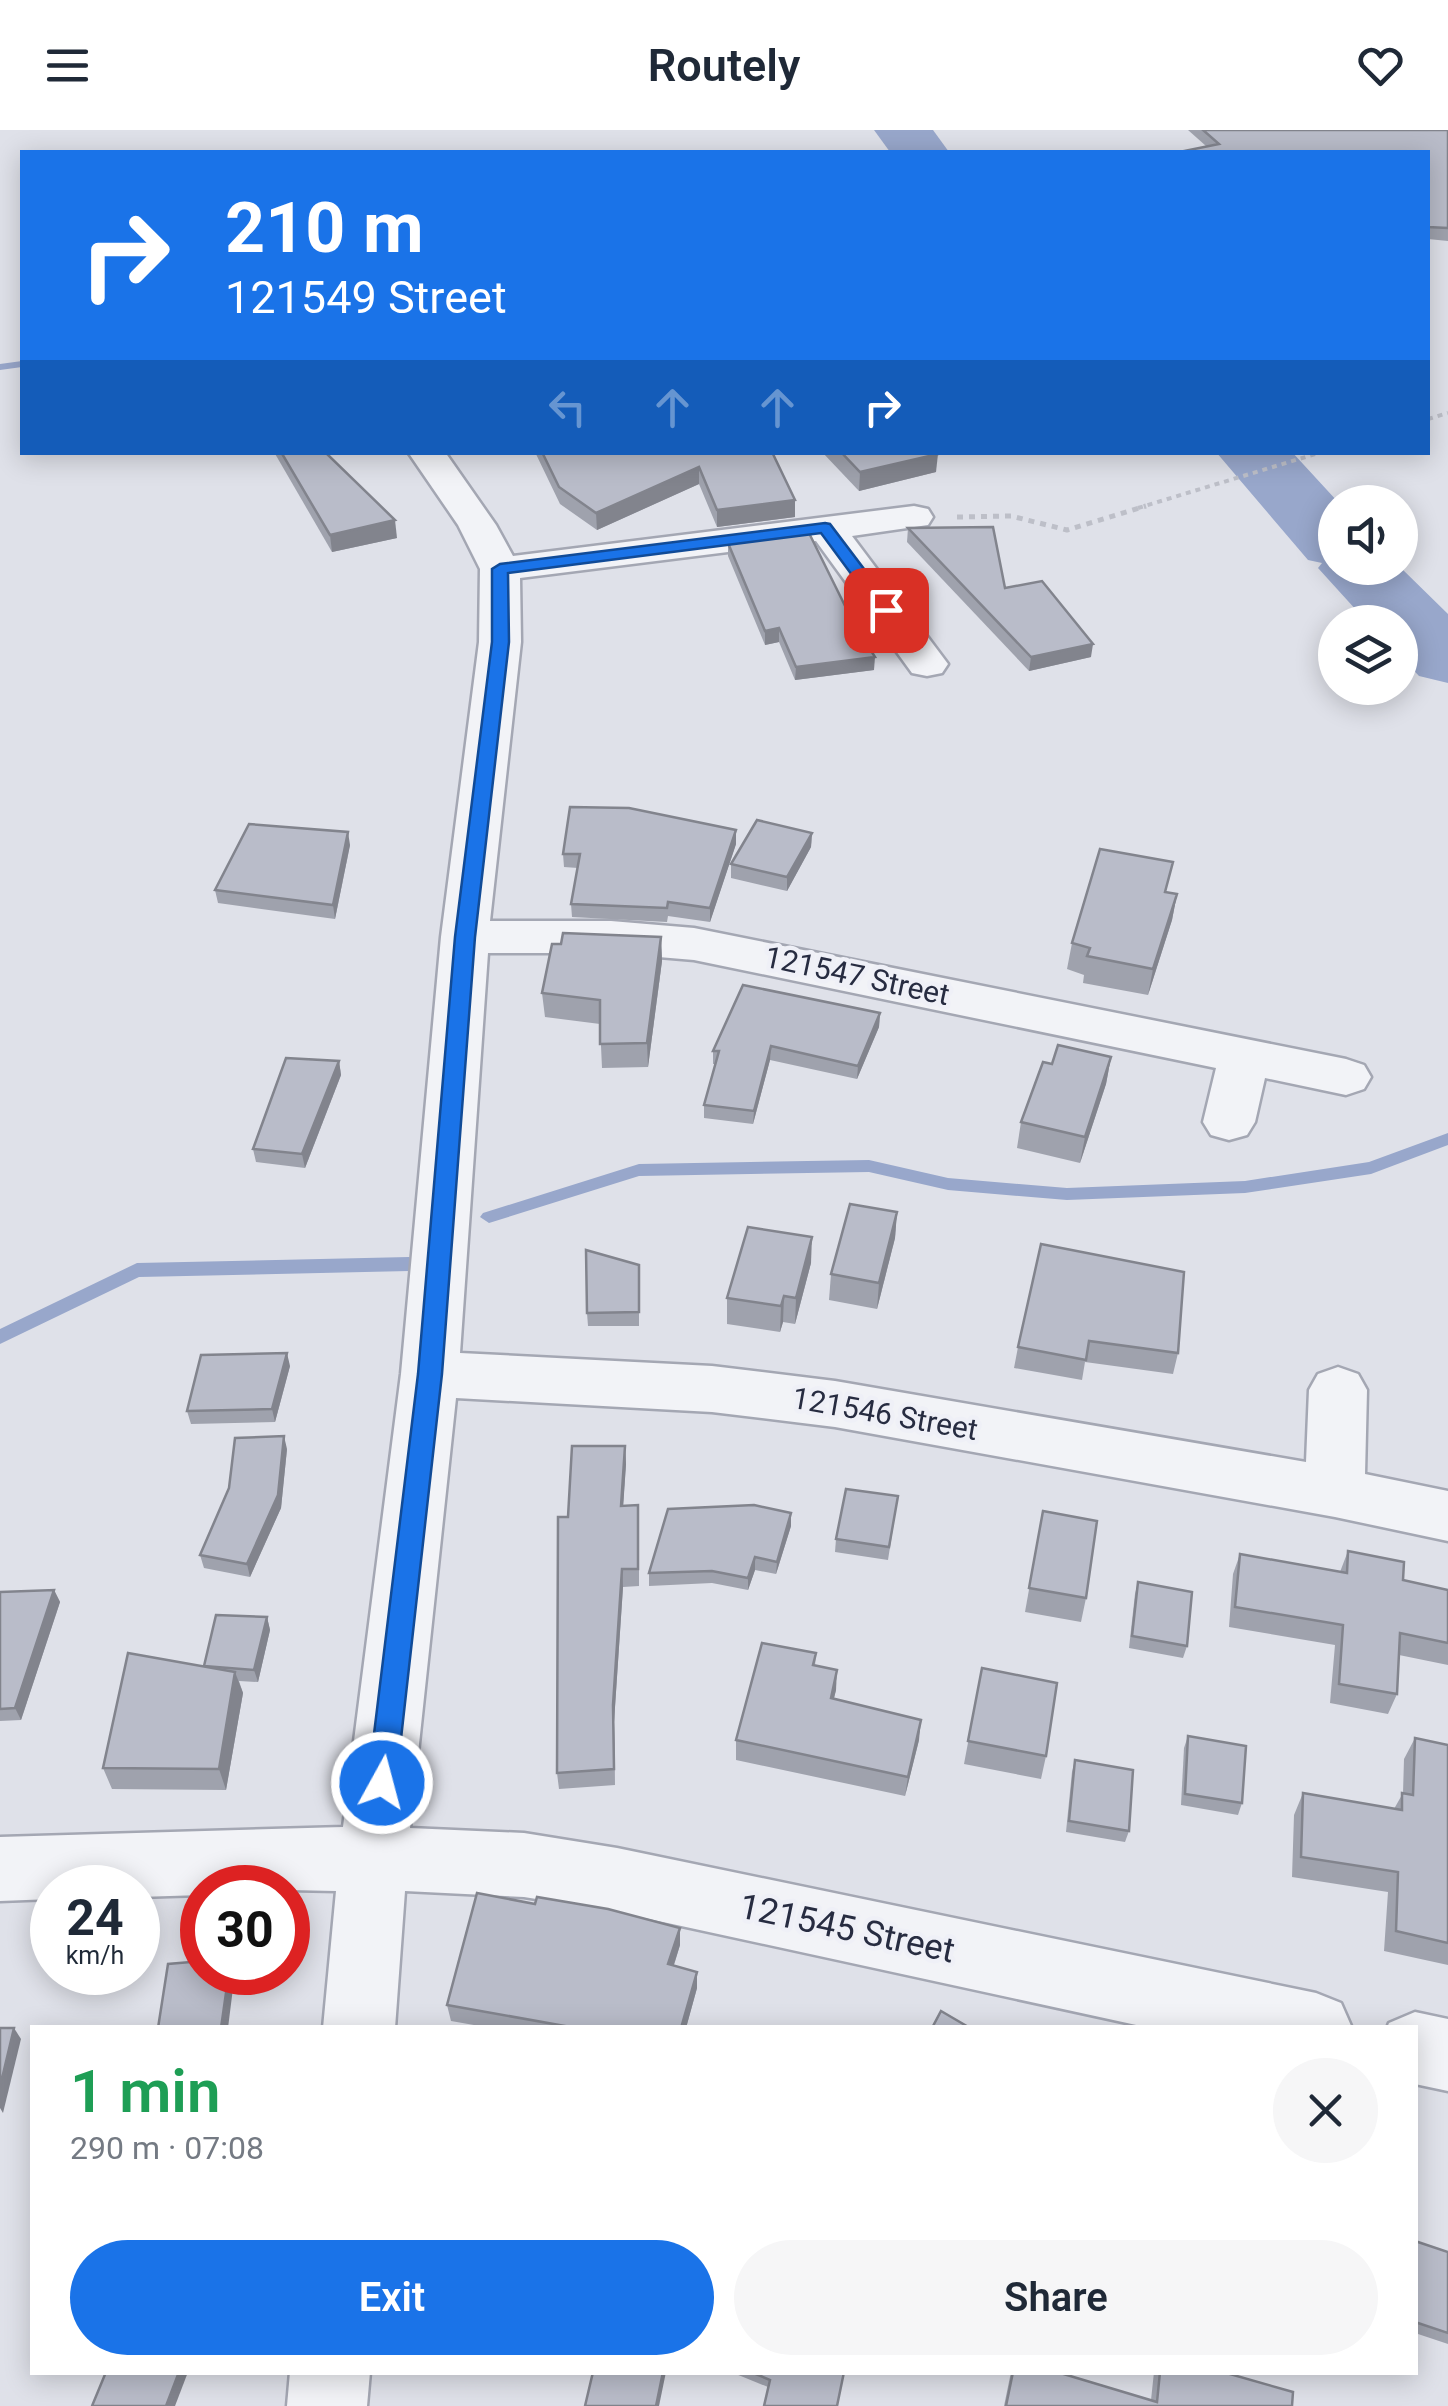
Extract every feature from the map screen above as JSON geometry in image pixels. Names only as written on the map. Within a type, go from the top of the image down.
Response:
[{"type":"street","points":[[359,2025],[373,1858],[430,1374],[465,937],[500,642],[500,569],[477,525],[428,455]]},
{"type":"street","points":[[500,569],[914,518]]},
{"type":"street","points":[[825,528],[927,664]]},
{"type":"street","name":"121547 Street","points":[[465,937],[612,937],[694,944],[1346,1078]]},
{"type":"street","points":[[1229,1122],[1244,1057]]},
{"type":"street","name":"121546 Street","points":[[430,1374],[762,1394],[1335,1492],[1448,1516]]},
{"type":"street","points":[[1335,1492],[1338,1390]]},
{"type":"street","name":"121545 Street","points":[[0,1869],[373,1858],[524,1865],[617,1880],[1302,2025]]},
{"type":"street","points":[[1418,2049],[1448,2055]]},
{"type":"street","points":[[327,2406],[330,2375]]},
{"type":"path","points":[[914,518],[1012,516],[1067,530],[1313,455]]},
{"type":"building","points":[[1203,130],[1448,130],[1448,228],[1430,227],[1430,150],[1189,150],[1219,144]]},
{"type":"building","points":[[283,455],[328,455],[395,520],[330,535]]},
{"type":"building","points":[[543,455],[773,455],[795,500],[717,510],[699,467],[596,513],[559,487]]},
{"type":"building","points":[[844,455],[934,455],[860,472]]},
{"type":"building","points":[[993,527],[1005,588],[1042,581],[1093,644],[1031,657],[908,528]]},
{"type":"building","points":[[809,533],[875,657],[796,667],[779,628],[765,631],[728,543]]},
{"type":"building","points":[[570,807],[629,808],[736,830],[710,908],[668,902],[667,908],[571,904],[580,854],[563,854]]},
{"type":"building","points":[[757,820],[812,833],[787,877],[731,864]]},
{"type":"building","points":[[249,824],[348,832],[333,905],[215,890]]},
{"type":"building","points":[[1100,849],[1173,862],[1165,892],[1177,894],[1153,969],[1087,956],[1090,948],[1072,943]]},
{"type":"building","points":[[563,933],[661,937],[647,1043],[600,1044],[600,1000],[542,993],[552,944],[561,944]]},
{"type":"building","points":[[743,985],[880,1013],[858,1066],[771,1046],[754,1111],[704,1105],[719,1051],[713,1051]]},
{"type":"building","points":[[1058,1045],[1111,1057],[1085,1137],[1021,1122],[1043,1062],[1052,1064]]},
{"type":"building","points":[[286,1058],[339,1061],[302,1154],[253,1149]]},
{"type":"building","points":[[850,1204],[897,1212],[879,1283],[831,1274]]},
{"type":"building","points":[[748,1227],[812,1237],[796,1298],[784,1296],[781,1306],[727,1298]]},
{"type":"building","points":[[1041,1244],[1184,1272],[1178,1353],[1089,1341],[1086,1360],[1018,1347]]},
{"type":"building","points":[[586,1250],[639,1265],[639,1312],[587,1313]]},
{"type":"building","points":[[287,1353],[272,1409],[187,1411],[201,1355]]},
{"type":"building","points":[[284,1436],[278,1495],[247,1564],[200,1555],[229,1488],[235,1438]]},
{"type":"building","points":[[572,1446],[625,1446],[621,1506],[638,1505],[638,1569],[622,1569],[613,1705],[614,1769],[557,1773],[558,1517],[568,1517]]},
{"type":"building","points":[[846,1489],[898,1496],[889,1547],[836,1539]]},
{"type":"building","points":[[754,1505],[791,1513],[777,1562],[755,1557],[748,1578],[712,1571],[649,1573],[668,1509]]},
{"type":"building","points":[[1043,1511],[1097,1521],[1086,1598],[1029,1588]]},
{"type":"building","points":[[1348,1551],[1404,1562],[1403,1580],[1448,1590],[1448,1643],[1400,1633],[1397,1694],[1339,1684],[1343,1625],[1235,1607],[1240,1554],[1347,1573]]},
{"type":"building","points":[[1138,1582],[1192,1592],[1187,1646],[1132,1636]]},
{"type":"building","points":[[54,1590],[15,1708],[0,1709],[0,1592]]},
{"type":"building","points":[[216,1615],[267,1617],[254,1670],[204,1666]]},
{"type":"building","points":[[762,1643],[816,1653],[813,1665],[837,1670],[831,1698],[921,1720],[908,1777],[736,1740]]},
{"type":"building","points":[[128,1653],[235,1672],[219,1769],[103,1768]]},
{"type":"building","points":[[982,1668],[1057,1683],[1046,1756],[968,1741]]},
{"type":"building","points":[[1188,1736],[1246,1746],[1242,1803],[1185,1794]]},
{"type":"building","points":[[1415,1738],[1448,1745],[1448,1943],[1396,1931],[1398,1872],[1301,1857],[1303,1793],[1402,1810],[1402,1793],[1413,1795]]},
{"type":"building","points":[[1075,1760],[1133,1770],[1129,1831],[1069,1821]]},
{"type":"building","points":[[477,1893],[535,1904],[537,1897],[608,1909],[680,1928],[668,1964],[697,1972],[682,2025],[559,2025],[447,2005]]},
{"type":"building","points":[[180,1963],[180,1995],[226,1995],[221,2025],[158,2025],[168,1964]]},
{"type":"building","points":[[941,2011],[965,2025],[934,2025]]},
{"type":"building","points":[[0,2028],[14,2028],[0,2087]]},
{"type":"building","points":[[1418,2242],[1448,2252],[1448,2333],[1418,2323]]},
{"type":"building","points":[[105,2375],[178,2375],[166,2406],[92,2406]]},
{"type":"building","points":[[592,2375],[662,2375],[656,2406],[585,2406]]},
{"type":"building","points":[[758,2375],[843,2375],[837,2406],[764,2406],[770,2380]]},
{"type":"building","points":[[1012,2375],[1067,2375],[1157,2402],[1160,2375],[1234,2375],[1293,2392],[1292,2406],[1006,2406]]},
{"type":"waterway","points":[[903,130],[918,150]]},
{"type":"waterway","points":[[0,367],[20,364]]},
{"type":"waterway","points":[[1255,455],[1318,525]]},
{"type":"waterway","points":[[1374,585],[1448,659]]},
{"type":"waterway","points":[[489,1217],[639,1170],[869,1166],[948,1184],[1067,1194],[1245,1187],[1371,1168],[1448,1139]]},
{"type":"waterway","points":[[0,1337],[137,1270],[409,1264]]},
{"type":"route","points":[[382,1783],[430,1374],[465,937],[500,642],[500,569],[825,528],[886,610]]}]
